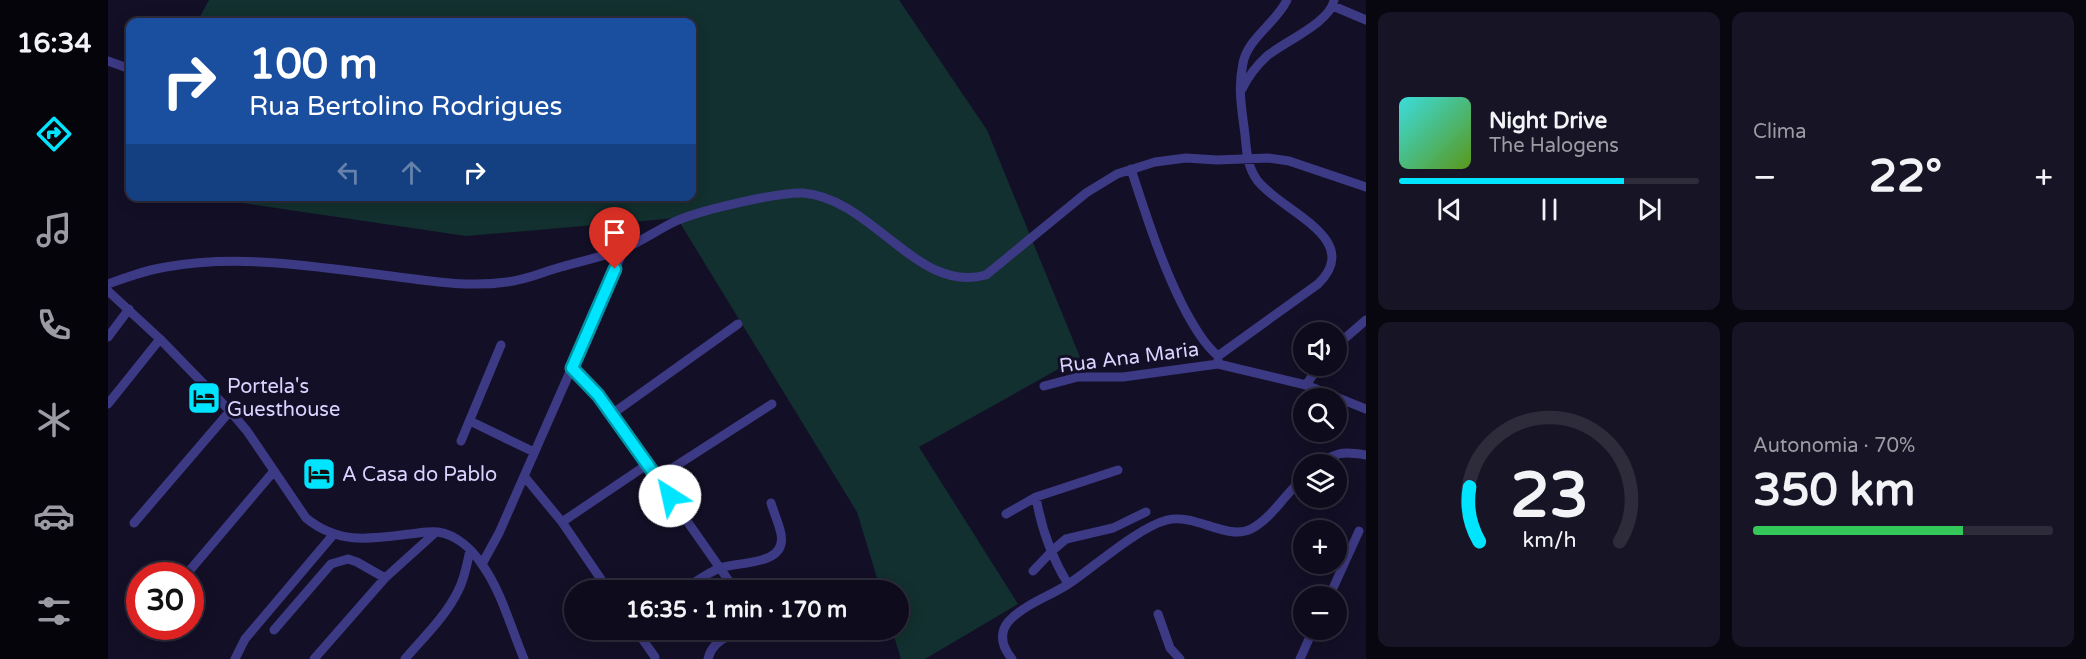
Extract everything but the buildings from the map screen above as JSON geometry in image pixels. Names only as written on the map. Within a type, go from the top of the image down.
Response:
[{"type":"street","points":[[1218,360],[1318,284],[1328,274],[1333,260],[1329,244],[1318,230],[1278,200],[1257,180],[1246,159],[1245,129],[1239,93],[1243,61],[1249,48],[1281,13],[1287,0]]},
{"type":"street","points":[[1239,93],[1249,76],[1268,56],[1323,17],[1334,3],[1366,20]]},
{"type":"street","points":[[108,61],[126,68]]},
{"type":"street","points":[[108,284],[167,266],[221,261],[295,264],[432,281],[480,284],[509,282],[624,249],[674,222],[698,214],[776,195],[801,193],[821,196],[844,206],[875,225],[907,253],[932,268],[955,277],[971,279],[987,275],[1086,193],[1117,174],[1155,162],[1186,158],[1217,160],[1268,158],[1289,161],[1363,185]]},
{"type":"street","points":[[1131,169],[1170,283],[1195,328],[1218,360],[1306,385],[1366,409]]},
{"type":"street","points":[[482,564],[499,533],[624,249]]},
{"type":"street","points":[[108,291],[160,339],[247,430],[306,518],[316,527],[333,536],[373,539],[436,532],[449,535],[470,550],[482,564],[496,591],[524,659]]},
{"type":"street","points":[[108,337],[129,309]]},
{"type":"street","points":[[1347,336],[1366,320]]},
{"type":"street","points":[[612,414],[738,324]]},
{"type":"street","points":[[108,404],[160,339]]},
{"type":"street","points":[[461,441],[501,345]]},
{"type":"street","name":"Rua Ana Maria","points":[[1044,386],[1078,377],[1123,377],[1218,360]]},
{"type":"street","points":[[572,368],[598,395],[728,580]]},
{"type":"street","points":[[1306,385],[1312,376]]},
{"type":"street","points":[[657,478],[772,404]]},
{"type":"street","points":[[134,523],[230,411]]},
{"type":"street","points":[[470,420],[534,452]]},
{"type":"street","points":[[1334,454],[1350,452],[1366,455]]},
{"type":"street","points":[[562,522],[648,464]]},
{"type":"street","points":[[1006,514],[1036,497],[1118,470]]},
{"type":"street","points":[[197,562],[274,471]]},
{"type":"street","points":[[524,476],[562,522],[602,580]]},
{"type":"street","points":[[1012,659],[1003,646],[1003,632],[1008,623],[1019,613],[1068,584],[1146,530],[1164,520],[1181,518],[1236,532],[1251,529],[1266,518],[1293,489]]},
{"type":"street","points":[[1036,497],[1041,524],[1068,584]]},
{"type":"street","points":[[699,580],[720,568],[770,558],[778,552],[781,534],[771,503]]},
{"type":"street","points":[[1033,571],[1066,539],[1113,528],[1146,512]]},
{"type":"street","points":[[1334,586],[1359,531]]},
{"type":"street","points":[[314,659],[385,578],[436,532]]},
{"type":"street","points":[[235,659],[245,639],[333,536]]},
{"type":"street","points":[[405,659],[447,610],[458,591],[470,550]]},
{"type":"street","points":[[274,630],[331,564],[348,559],[385,578]]},
{"type":"street","points":[[1158,615],[1170,648],[1180,659]]},
{"type":"street","points":[[643,640],[655,657]]},
{"type":"street","points":[[708,659],[711,648],[721,640]]},
{"type":"street","points":[[1300,659],[1309,640]]},
{"type":"green space","points":[[209,0],[899,0],[987,130],[1080,357],[919,447],[1018,604],[925,659],[901,659],[895,640],[909,640],[909,580],[878,580],[857,512],[677,218],[466,236],[228,201],[696,201],[696,18],[199,18]]},
{"type":"place","name":"Portela's Guesthouse","points":[[204,398]]},
{"type":"place","name":"A Casa do Pablo","points":[[319,474]]},
{"type":"route","points":[[615,269],[572,368],[598,395],[670,496]]}]
